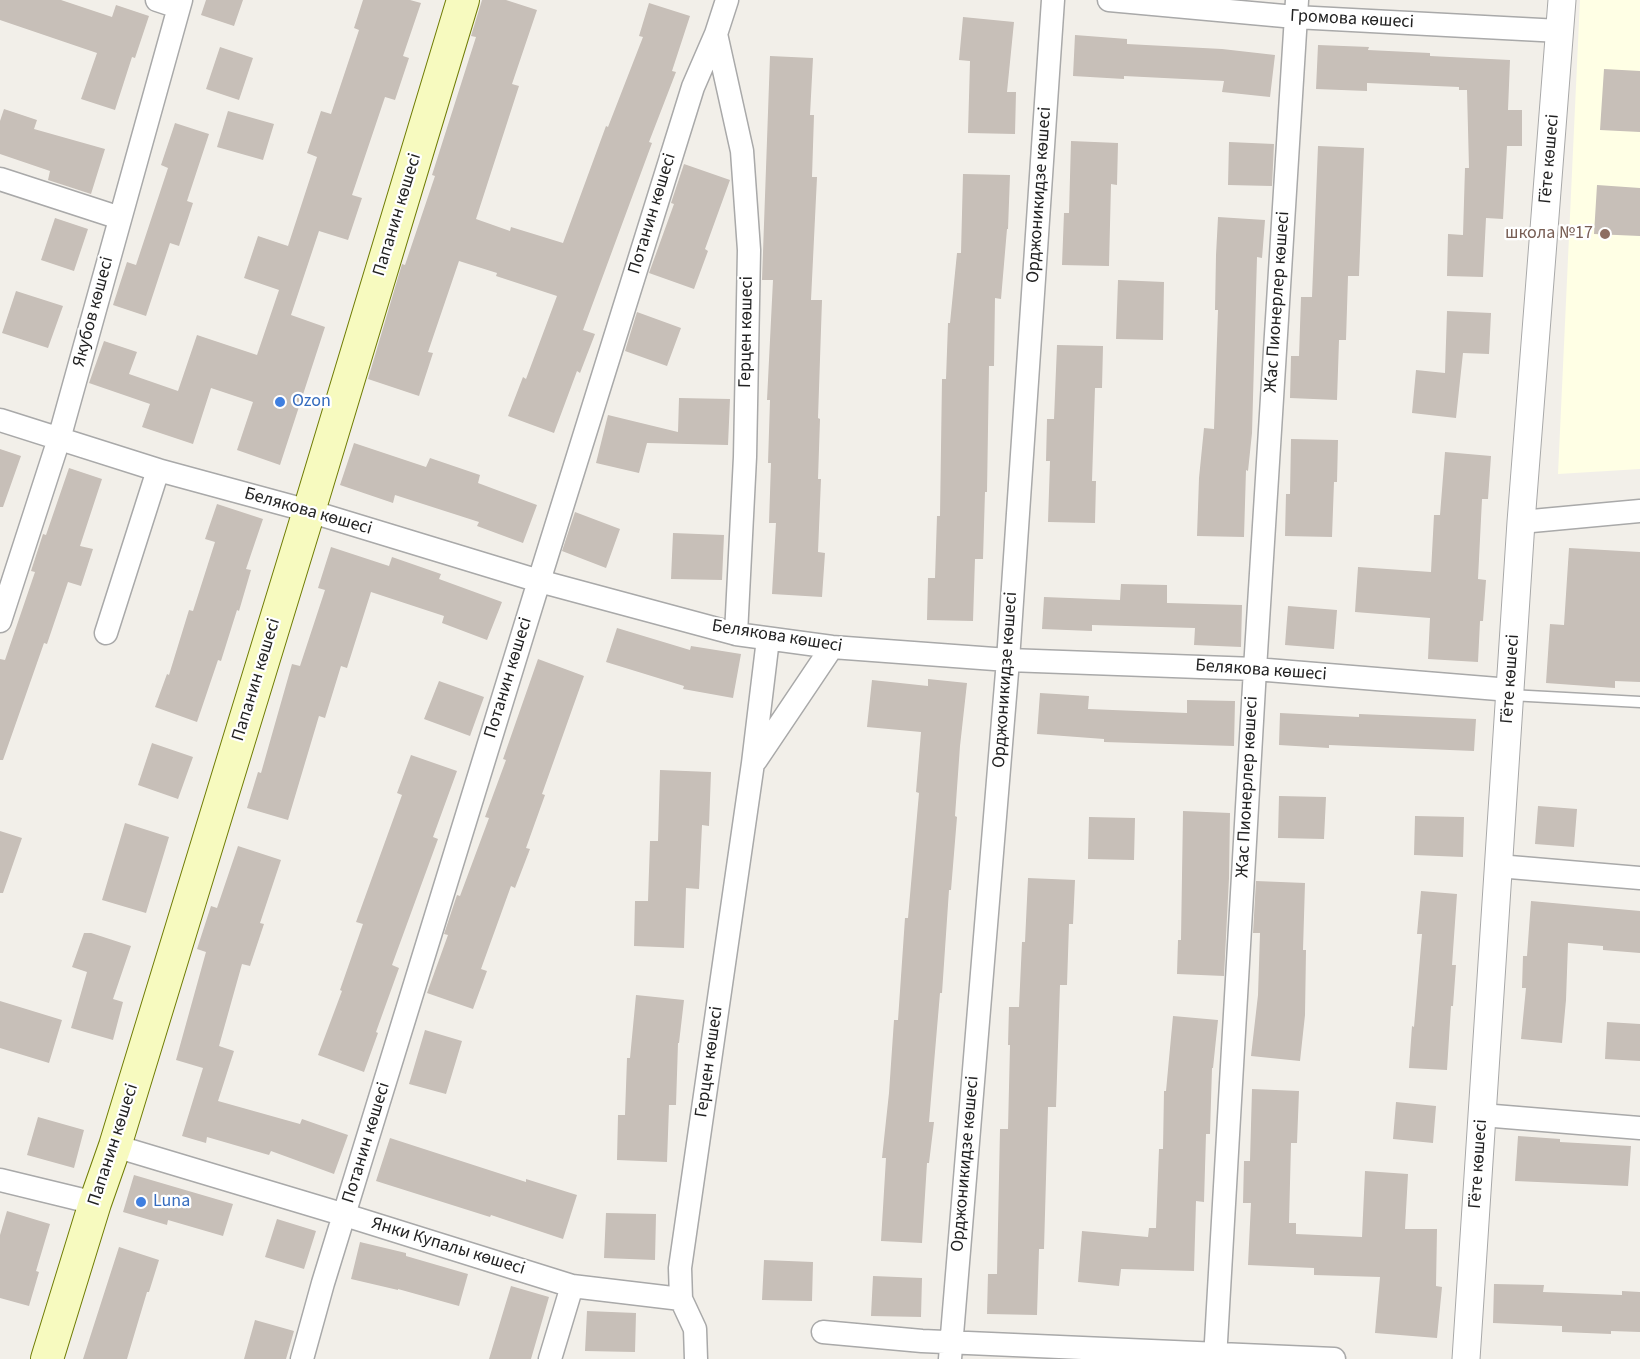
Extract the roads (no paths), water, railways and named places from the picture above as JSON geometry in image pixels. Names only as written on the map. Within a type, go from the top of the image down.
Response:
[{"type":"main road","name":"Папанин көшесі","points":[[47,1359],[115,1146],[463,0]]},
{"type":"street","points":[[157,0],[180,3]]},
{"type":"street","name":"Потанин көшесі","points":[[302,1359],[323,1283],[693,87],[716,34],[727,0]]},
{"type":"street","name":"Орджоникидзе көшесі","points":[[951,1350],[1008,660],[1053,0]]},
{"type":"street","name":"Громова көшесі","points":[[1109,0],[1296,9],[1560,31]]},
{"type":"street","name":"Гёте көшесі","points":[[1466,1359],[1521,522],[1562,0]]},
{"type":"street","name":"Якубов көшесі","points":[[0,621],[59,439],[180,3]]},
{"type":"street","name":"Жас Пионерлер көшесі","points":[[1215,1357],[1296,9]]},
{"type":"street","name":"Герцен көшесі","points":[[716,34],[742,151],[749,250],[745,457],[736,634]]},
{"type":"street","points":[[0,179],[120,218]]},
{"type":"street","name":"Белякова көшесі","points":[[0,420],[158,470],[309,511],[539,581],[736,634],[832,647],[1008,660],[1255,669],[1510,693]]},
{"type":"street","points":[[106,633],[158,470]]},
{"type":"street","points":[[1521,522],[1640,511]]},
{"type":"street","name":"Герцен көшесі","points":[[696,1359],[695,1329],[681,1299],[680,1268],[753,764],[768,639]]},
{"type":"street","points":[[753,764],[832,647]]},
{"type":"street","points":[[1498,866],[1640,878]]},
{"type":"street","points":[[1482,1116],[1640,1128]]},
{"type":"street","name":"Янки Купалы көшесі","points":[[115,1146],[572,1286],[681,1299]]},
{"type":"street","points":[[0,1180],[95,1203]]},
{"type":"street","points":[[550,1359],[572,1286]]},
{"type":"street","points":[[823,1332],[922,1341],[951,1350],[1334,1359]]},
{"type":"lane","points":[[1510,693],[1640,702]]},
{"type":"place","name":"школа №17","points":[[1605,234]]},
{"type":"place","name":"Ozon","points":[[280,402]]},
{"type":"place","name":"Luna","points":[[141,1202]]}]
